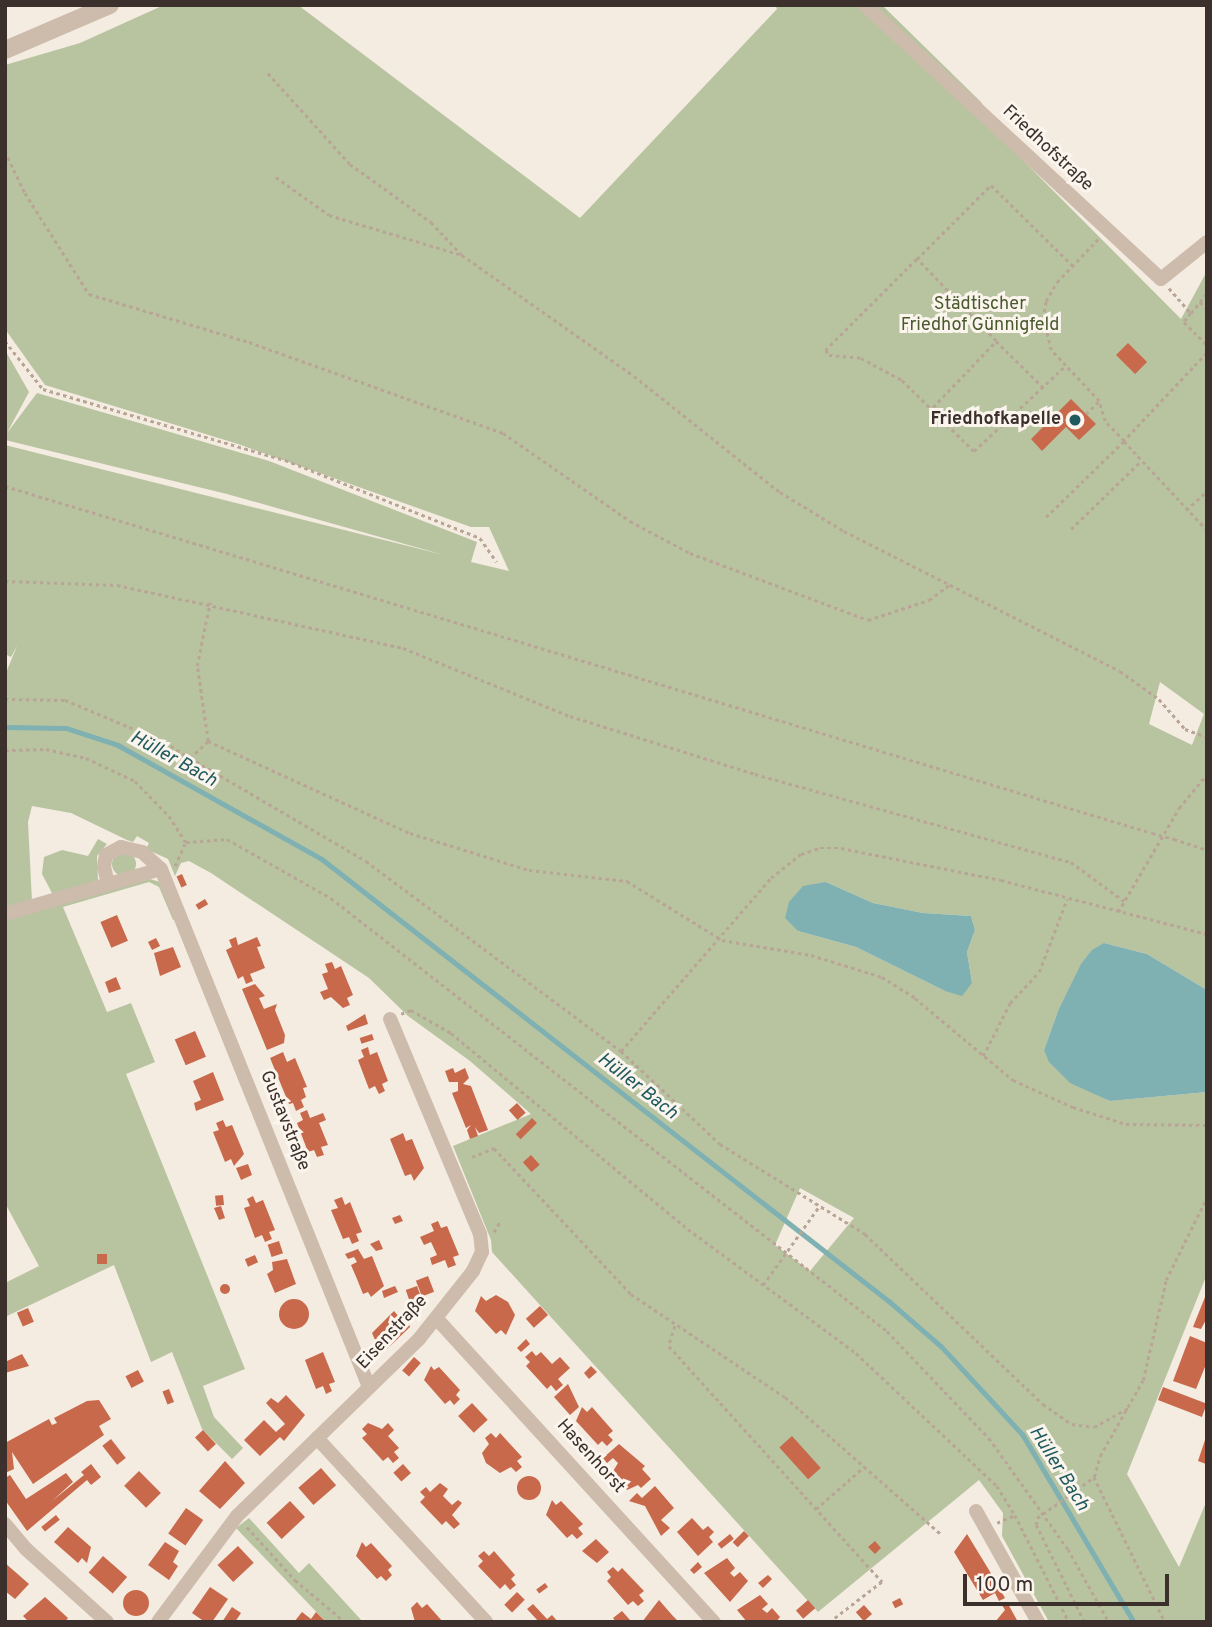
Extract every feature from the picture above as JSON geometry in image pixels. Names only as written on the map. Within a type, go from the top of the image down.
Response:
[{"type":"street","points":[[5,50],[110,5]]},
{"type":"street","name":"Friedhofstraße","points":[[865,5],[1161,279]]},
{"type":"street","points":[[1161,279],[1207,242]]},
{"type":"street","points":[[108,884],[104,867],[106,855],[121,847],[142,852],[162,869]]},
{"type":"street","points":[[5,914],[162,869]]},
{"type":"street","name":"Gustavstraße","points":[[162,869],[369,1387]]},
{"type":"street","name":"Eisenstraße","points":[[158,1622],[237,1516],[437,1319],[473,1271],[482,1243],[390,1019]]},
{"type":"street","name":"Hasenhorst","points":[[437,1319],[714,1622]]},
{"type":"street","points":[[317,1438],[486,1622]]},
{"type":"street","points":[[976,1511],[1038,1622]]},
{"type":"street","points":[[5,1524],[18,1541],[107,1622]]},
{"type":"path","points":[[268,72],[350,164],[431,222],[462,255]]},
{"type":"path","points":[[5,151],[25,193],[89,294],[249,342],[503,433],[630,522],[690,553],[868,620],[929,600],[949,585]]},
{"type":"path","points":[[276,177],[329,215],[443,245],[462,255],[634,376],[780,492],[949,585],[1120,671],[1159,699],[1185,729],[1207,737]]},
{"type":"path","points":[[1065,366],[974,451],[933,407],[876,364],[829,355],[826,350],[991,185],[1072,265]]},
{"type":"path","points":[[1106,230],[1072,265],[1046,301],[1043,319],[1051,350],[1099,401],[1105,421],[1207,530]]},
{"type":"path","points":[[917,259],[1043,387]]},
{"type":"path","points":[[1161,279],[1191,313]]},
{"type":"path","points":[[1207,293],[1184,322],[1207,345]]},
{"type":"path","points":[[1200,302],[1207,309]]},
{"type":"path","points":[[5,341],[43,389],[285,460],[480,538],[497,562]]},
{"type":"path","points":[[933,407],[996,341]]},
{"type":"path","points":[[1046,517],[1124,441],[1207,353]]},
{"type":"path","points":[[1086,414],[1099,401]]},
{"type":"path","points":[[1071,529],[1141,461]]},
{"type":"path","points":[[5,486],[1207,850]]},
{"type":"path","points":[[1186,510],[1207,491]]},
{"type":"path","points":[[5,581],[117,585],[209,602],[403,649],[570,716],[755,774],[1071,862],[1124,901]]},
{"type":"path","points":[[208,741],[197,666],[209,602]]},
{"type":"path","points":[[5,699],[65,700],[165,742],[366,861],[621,1051],[720,1144],[865,1234],[1043,1404],[1072,1424],[1094,1427],[1130,1407]]},
{"type":"path","points":[[190,758],[208,741]]},
{"type":"path","points":[[208,741],[410,833],[529,870],[627,881],[722,940],[823,958],[881,977],[915,998],[1013,1080],[1109,1119],[1126,1124],[1207,1125]]},
{"type":"path","points":[[5,750],[46,749],[86,758],[135,781],[169,816],[186,842]]},
{"type":"path","points":[[1118,912],[1179,808],[1207,774]]},
{"type":"path","points":[[186,842],[227,839],[331,898],[385,937],[887,1331],[989,1438],[1068,1549],[1109,1622]]},
{"type":"path","points":[[176,865],[186,842]]},
{"type":"path","points":[[621,1051],[704,954],[722,940],[771,878],[802,854],[820,848],[924,864],[1207,934]]},
{"type":"path","points":[[983,1056],[1010,1003],[1039,972],[1067,898]]},
{"type":"path","points":[[390,1019],[411,1010],[451,1033],[688,1229],[856,1353],[932,1420],[997,1486],[1015,1515],[1069,1622]]},
{"type":"path","points":[[472,1157],[494,1148],[598,1264],[675,1326],[785,1396],[942,1535]]},
{"type":"path","points":[[1084,1622],[1036,1525],[1042,1511],[1089,1483],[1100,1455],[1130,1407],[1152,1354],[1166,1280],[1207,1197]]},
{"type":"path","points":[[763,1285],[820,1205]]},
{"type":"path","points":[[675,1326],[669,1346],[882,1582],[830,1622]]},
{"type":"path","points":[[816,1509],[865,1466]]},
{"type":"path","points":[[1094,1476],[1165,1622]]},
{"type":"path","points":[[988,1529],[1015,1515]]},
{"type":"path","points":[[237,1516],[295,1580],[345,1622]]},
{"type":"green space","name":"Städtischer Friedhof Günnigfeld","points":[[164,5],[298,5],[580,218],[777,9],[775,5],[882,5],[982,103],[976,113],[1181,319],[1207,271],[1207,990],[1147,954],[1104,943],[1058,1011],[1044,1050],[1109,1101],[1207,1092],[1207,1274],[1127,1474],[1179,1567],[1207,1500],[1207,1622],[1049,1622],[1002,1536],[1003,1513],[979,1480],[818,1612],[492,1252],[491,1240],[453,1146],[531,1114],[470,1061],[408,1016],[369,978],[211,873],[189,861],[181,863],[175,876],[168,859],[146,849],[149,843],[137,836],[133,842],[127,840],[71,813],[32,806],[28,822],[32,901],[5,907],[5,675],[17,646],[11,657],[5,654],[5,445],[444,555],[227,494],[5,440],[5,350],[29,392],[7,433],[37,393],[269,461],[477,542],[471,562],[509,571],[489,527],[471,527],[238,444],[45,385],[5,329],[5,65],[80,43]],"holes":[[[1160,682],[1204,714],[1192,745],[1149,724]],[[826,882],[873,903],[923,913],[971,916],[975,930],[967,952],[972,983],[945,991],[856,947],[798,931]],[[800,1188],[854,1218],[810,1271],[775,1245]]]},
{"type":"green space","points":[[98,839],[107,844],[97,856],[98,880],[53,895],[42,874],[44,857],[62,850],[88,856]]},
{"type":"green space","points":[[124,852],[132,856],[136,864],[132,872],[124,876],[116,872],[112,864],[116,856]]},
{"type":"green space","points":[[150,879],[160,882],[176,917],[173,920],[159,887],[149,882],[63,907],[107,1012],[131,1003],[155,1062],[126,1074],[245,1369],[203,1386],[214,1417],[243,1448],[232,1459],[202,1429],[172,1352],[151,1362],[114,1265],[5,1317],[5,1283],[39,1266],[5,1203],[5,919]]},
{"type":"green space","points":[[249,1518],[299,1573],[309,1563],[363,1622],[326,1622],[236,1528]]},
{"type":"water","points":[[826,882],[873,903],[923,913],[971,916],[975,930],[967,952],[972,983],[962,996],[945,991],[856,947],[798,931],[785,918],[789,902],[803,886]]},
{"type":"water","points":[[1104,943],[1147,954],[1207,990],[1207,1092],[1110,1101],[1070,1083],[1049,1062],[1044,1050],[1058,1011],[1081,964],[1092,950]]},
{"type":"building","points":[[1128,343],[1147,362],[1135,374],[1116,355]]},
{"type":"building","name":"Friedhofkapelle","points":[[1071,399],[1096,424],[1079,440],[1066,427],[1042,451],[1031,439]]},
{"type":"building","points":[[182,874],[187,885],[181,887],[177,876]]},
{"type":"building","points":[[205,899],[208,904],[199,910],[196,905]]},
{"type":"building","points":[[117,915],[128,941],[111,948],[100,922]]},
{"type":"building","points":[[236,937],[238,945],[257,937],[261,946],[257,947],[265,968],[250,974],[253,981],[246,984],[243,976],[238,979],[226,950],[232,947],[229,940]]},
{"type":"building","points":[[156,938],[160,946],[152,950],[148,942]]},
{"type":"building","points":[[173,947],[181,967],[160,976],[154,953]]},
{"type":"building","points":[[332,962],[335,969],[341,966],[353,995],[347,998],[350,1005],[343,1008],[331,997],[324,1000],[320,992],[328,989],[322,974],[328,972],[325,964]]},
{"type":"building","points":[[116,977],[121,989],[109,993],[105,982]]},
{"type":"building","points":[[255,984],[265,996],[259,998],[264,1009],[277,1004],[275,1010],[285,1035],[284,1043],[267,1050],[242,989]]},
{"type":"building","points":[[365,1014],[368,1024],[348,1031],[346,1026]]},
{"type":"building","points":[[195,1031],[206,1057],[186,1065],[175,1040]]},
{"type":"building","points":[[372,1034],[374,1040],[361,1044],[360,1038]]},
{"type":"building","points":[[368,1047],[370,1055],[377,1052],[388,1081],[382,1084],[385,1091],[379,1094],[375,1086],[369,1089],[358,1060],[364,1057],[361,1050]]},
{"type":"building","points":[[283,1052],[287,1062],[295,1058],[307,1087],[303,1088],[306,1097],[301,1100],[304,1107],[296,1111],[293,1103],[289,1104],[270,1058]]},
{"type":"building","points":[[453,1068],[455,1073],[465,1068],[469,1078],[463,1084],[471,1086],[488,1130],[479,1133],[475,1127],[478,1136],[470,1139],[467,1130],[471,1125],[466,1128],[452,1093],[458,1091],[458,1082],[449,1082],[445,1071]]},
{"type":"building","points":[[213,1072],[224,1100],[196,1111],[194,1103],[201,1100],[193,1081]]},
{"type":"building","points":[[517,1103],[526,1113],[518,1120],[509,1110]]},
{"type":"building","points":[[307,1110],[310,1118],[323,1113],[326,1120],[319,1123],[328,1145],[321,1147],[324,1155],[317,1157],[314,1150],[308,1152],[297,1123],[303,1120],[300,1113]]},
{"type":"building","points":[[532,1118],[537,1123],[521,1139],[516,1134]]},
{"type":"building","points":[[223,1120],[226,1127],[232,1125],[244,1154],[234,1166],[231,1159],[225,1162],[213,1132],[219,1130],[216,1123]]},
{"type":"building","points":[[403,1133],[406,1141],[412,1139],[424,1168],[414,1181],[411,1174],[405,1176],[390,1139]]},
{"type":"building","points":[[531,1155],[540,1165],[532,1172],[523,1162]]},
{"type":"building","points":[[248,1164],[252,1175],[241,1180],[236,1168]]},
{"type":"building","points":[[223,1195],[224,1205],[216,1206],[215,1196]]},
{"type":"building","points":[[253,1196],[256,1203],[263,1200],[275,1230],[269,1232],[272,1239],[265,1242],[262,1235],[255,1238],[244,1208],[250,1206],[247,1199]]},
{"type":"building","points":[[342,1197],[345,1205],[350,1202],[362,1232],[356,1234],[359,1241],[352,1244],[349,1237],[343,1239],[331,1210],[338,1208],[334,1200]]},
{"type":"building","points":[[221,1206],[225,1218],[219,1220],[214,1208]]},
{"type":"building","points":[[400,1215],[403,1221],[395,1224],[392,1218]]},
{"type":"building","points":[[438,1221],[441,1228],[447,1226],[459,1255],[453,1257],[456,1265],[448,1268],[445,1260],[432,1265],[430,1258],[437,1255],[431,1242],[424,1245],[420,1237],[434,1231],[431,1224]]},
{"type":"building","points":[[379,1240],[383,1249],[376,1251],[370,1244]]},
{"type":"building","points":[[279,1241],[283,1253],[272,1257],[268,1245]]},
{"type":"building","points":[[358,1249],[364,1259],[372,1256],[384,1286],[371,1297],[368,1292],[363,1294],[351,1265],[357,1262],[354,1257],[348,1259],[345,1254]]},
{"type":"building","points":[[97,1254],[107,1254],[107,1264],[97,1264]]},
{"type":"building","points":[[255,1255],[258,1262],[248,1267],[245,1259]]},
{"type":"building","points":[[287,1259],[296,1284],[275,1293],[267,1274],[273,1270],[272,1262]]},
{"type":"building","points":[[428,1276],[434,1292],[422,1297],[416,1281]]},
{"type":"building","points":[[225,1284],[230,1289],[225,1294],[220,1289]]},
{"type":"building","points":[[395,1286],[398,1292],[384,1298],[382,1291]]},
{"type":"building","points":[[417,1286],[421,1297],[410,1301],[406,1290]]},
{"type":"building","points":[[1207,1292],[1207,1318],[1201,1329],[1193,1327]]},
{"type":"building","points":[[496,1295],[508,1302],[515,1315],[506,1335],[501,1330],[496,1334],[475,1311],[481,1296],[486,1301]]},
{"type":"building","points":[[294,1299],[305,1303],[309,1314],[305,1325],[294,1329],[283,1325],[279,1314],[283,1303]]},
{"type":"building","points":[[540,1306],[548,1315],[534,1328],[526,1319]]},
{"type":"building","points":[[28,1308],[34,1322],[23,1326],[17,1313]]},
{"type":"building","points":[[394,1311],[400,1318],[405,1313],[410,1327],[387,1349],[383,1345],[379,1349],[372,1333]]},
{"type":"building","points":[[1190,1336],[1207,1343],[1207,1362],[1196,1389],[1173,1381]]},
{"type":"building","points":[[526,1339],[530,1344],[521,1352],[517,1348]]},
{"type":"building","points":[[532,1351],[536,1356],[541,1352],[552,1364],[560,1357],[570,1368],[558,1379],[563,1385],[556,1391],[551,1385],[547,1389],[526,1366],[530,1362],[525,1357]]},
{"type":"building","points":[[323,1352],[335,1382],[329,1384],[332,1391],[326,1394],[323,1386],[316,1389],[305,1360]]},
{"type":"building","points":[[22,1354],[29,1366],[5,1373],[5,1362]]},
{"type":"building","points":[[414,1357],[421,1363],[409,1376],[402,1371]]},
{"type":"building","points":[[431,1366],[434,1370],[439,1367],[460,1390],[456,1395],[460,1399],[454,1405],[450,1400],[445,1404],[424,1380]]},
{"type":"building","points":[[591,1366],[597,1372],[589,1379],[584,1373]]},
{"type":"building","points":[[138,1370],[144,1382],[131,1388],[126,1376]]},
{"type":"building","points":[[568,1384],[579,1407],[570,1415],[554,1397]]},
{"type":"building","points":[[1163,1387],[1207,1404],[1202,1417],[1158,1400]]},
{"type":"building","points":[[169,1389],[174,1402],[167,1405],[162,1392]]},
{"type":"building","points":[[286,1395],[305,1415],[284,1441],[280,1437],[260,1456],[244,1440],[264,1420],[276,1432],[285,1424],[266,1403],[271,1398],[278,1403]]},
{"type":"building","points":[[99,1400],[111,1419],[99,1426],[104,1435],[33,1484],[12,1452],[14,1469],[5,1473],[5,1443],[49,1419],[52,1425],[57,1423],[54,1418],[87,1401]]},
{"type":"building","points":[[472,1403],[488,1420],[474,1433],[458,1416]]},
{"type":"building","points":[[582,1407],[587,1412],[592,1407],[613,1431],[608,1435],[613,1440],[607,1446],[602,1441],[598,1445],[576,1421]]},
{"type":"building","points":[[368,1423],[382,1429],[388,1423],[394,1430],[388,1436],[399,1448],[394,1452],[399,1458],[393,1463],[388,1457],[383,1461],[362,1438],[367,1434],[362,1429]]},
{"type":"building","points":[[203,1430],[216,1444],[208,1451],[195,1438]]},
{"type":"building","points":[[491,1433],[496,1438],[500,1433],[522,1457],[517,1461],[522,1467],[516,1472],[511,1467],[500,1473],[486,1463],[482,1453],[489,1444],[485,1438]]},
{"type":"building","points":[[792,1436],[821,1468],[808,1479],[779,1447]]},
{"type":"building","points":[[1206,1437],[1207,1462],[1206,1464],[1198,1461]]},
{"type":"building","points":[[111,1439],[126,1458],[117,1465],[102,1446]]},
{"type":"building","points":[[619,1444],[645,1466],[642,1469],[651,1479],[641,1488],[638,1485],[627,1490],[612,1473],[618,1463],[613,1458],[607,1463],[603,1458]]},
{"type":"building","points":[[225,1461],[245,1483],[220,1509],[199,1491]]},
{"type":"building","points":[[91,1464],[101,1477],[91,1485],[87,1480],[27,1531],[5,1500],[5,1478],[10,1475],[26,1499],[66,1473],[73,1482],[52,1501],[84,1475],[81,1472]]},
{"type":"building","points":[[403,1464],[411,1473],[401,1482],[393,1473]]},
{"type":"building","points":[[321,1468],[336,1485],[313,1505],[298,1488]]},
{"type":"building","points":[[139,1471],[161,1493],[146,1508],[124,1486]]},
{"type":"building","points":[[529,1476],[538,1479],[541,1488],[538,1497],[529,1500],[520,1497],[517,1488],[520,1479]]},
{"type":"building","points":[[440,1483],[448,1489],[443,1496],[452,1505],[458,1500],[462,1503],[452,1515],[460,1524],[454,1529],[446,1521],[442,1525],[420,1502],[425,1497],[420,1492],[426,1487],[430,1492]]},
{"type":"building","points":[[655,1486],[674,1508],[661,1520],[670,1528],[661,1536],[645,1506],[629,1501],[637,1493],[642,1498]]},
{"type":"building","points":[[552,1500],[556,1505],[561,1501],[583,1524],[578,1528],[583,1534],[577,1539],[572,1534],[567,1538],[546,1515]]},
{"type":"building","points":[[290,1501],[305,1517],[282,1539],[267,1523]]},
{"type":"building","points":[[186,1508],[203,1520],[185,1545],[168,1533]]},
{"type":"building","points":[[56,1515],[60,1520],[45,1532],[41,1527]]},
{"type":"building","points":[[692,1518],[703,1530],[708,1526],[714,1532],[709,1537],[713,1542],[698,1556],[677,1532]]},
{"type":"building","points":[[68,1527],[91,1547],[87,1563],[82,1558],[78,1563],[54,1542]]},
{"type":"building","points":[[744,1531],[749,1536],[738,1547],[733,1542]]},
{"type":"building","points":[[730,1534],[734,1539],[721,1549],[718,1544]]},
{"type":"building","points":[[967,1534],[1005,1598],[999,1601],[995,1593],[983,1600],[954,1552]]},
{"type":"building","points":[[596,1539],[609,1552],[597,1563],[582,1551]]},
{"type":"building","points":[[875,1541],[881,1548],[875,1554],[868,1547]]},
{"type":"building","points":[[165,1542],[179,1551],[173,1562],[178,1566],[169,1580],[148,1565]]},
{"type":"building","points":[[362,1542],[366,1547],[371,1543],[392,1566],[388,1570],[392,1575],[386,1581],[381,1576],[377,1579],[356,1556]]},
{"type":"building","points":[[238,1546],[254,1563],[233,1582],[218,1565]]},
{"type":"building","points":[[484,1551],[489,1556],[494,1551],[515,1575],[511,1579],[516,1585],[510,1590],[505,1584],[500,1589],[478,1566],[483,1561],[478,1556]]},
{"type":"building","points":[[103,1556],[127,1577],[113,1594],[89,1573]]},
{"type":"building","points":[[727,1558],[735,1568],[730,1573],[734,1577],[740,1572],[748,1581],[730,1602],[704,1573]]},
{"type":"building","points":[[698,1562],[702,1567],[694,1574],[690,1570]]},
{"type":"building","points":[[5,1563],[29,1584],[15,1599],[5,1591]]},
{"type":"building","points":[[613,1567],[618,1572],[622,1568],[644,1591],[639,1595],[644,1601],[638,1606],[633,1601],[628,1605],[607,1581],[611,1577],[607,1572]]},
{"type":"building","points":[[768,1575],[772,1579],[763,1588],[758,1583]]},
{"type":"building","points":[[545,1583],[548,1587],[539,1594],[536,1590]]},
{"type":"building","points":[[210,1587],[228,1599],[212,1622],[205,1622],[192,1613]]},
{"type":"building","points":[[136,1590],[145,1594],[149,1603],[145,1612],[136,1616],[127,1612],[123,1603],[127,1594]]},
{"type":"building","points":[[517,1592],[525,1600],[512,1613],[504,1605]]},
{"type":"building","points":[[760,1595],[768,1604],[762,1609],[767,1613],[772,1608],[780,1617],[776,1622],[747,1622],[737,1610]]},
{"type":"building","points":[[45,1597],[68,1618],[65,1622],[29,1622],[23,1616]]},
{"type":"building","points":[[900,1598],[903,1604],[895,1608],[892,1602]]},
{"type":"building","points":[[659,1600],[672,1615],[679,1622],[642,1622]]},
{"type":"building","points":[[808,1600],[815,1608],[803,1619],[796,1610]]},
{"type":"building","points":[[417,1602],[422,1608],[427,1604],[443,1622],[415,1622],[411,1608]]},
{"type":"building","points":[[1007,1602],[1018,1622],[995,1622],[1005,1610],[1002,1605]]},
{"type":"building","points":[[533,1604],[547,1619],[552,1615],[558,1622],[539,1622],[527,1609]]},
{"type":"building","points":[[864,1605],[872,1614],[864,1621],[856,1612]]},
{"type":"building","points":[[232,1607],[241,1613],[235,1622],[222,1622]]},
{"type":"building","points":[[622,1611],[634,1622],[616,1622],[613,1618]]},
{"type":"building","points":[[302,1612],[311,1619],[316,1612],[326,1622],[294,1622]]},
{"type":"waterway","name":"Hüller Bach","points":[[5,727],[66,728],[118,745],[322,859],[890,1302],[941,1346],[1023,1435],[1134,1622]]},
{"type":"place","name":"Friedhofkapelle","points":[[1075,420]]}]
